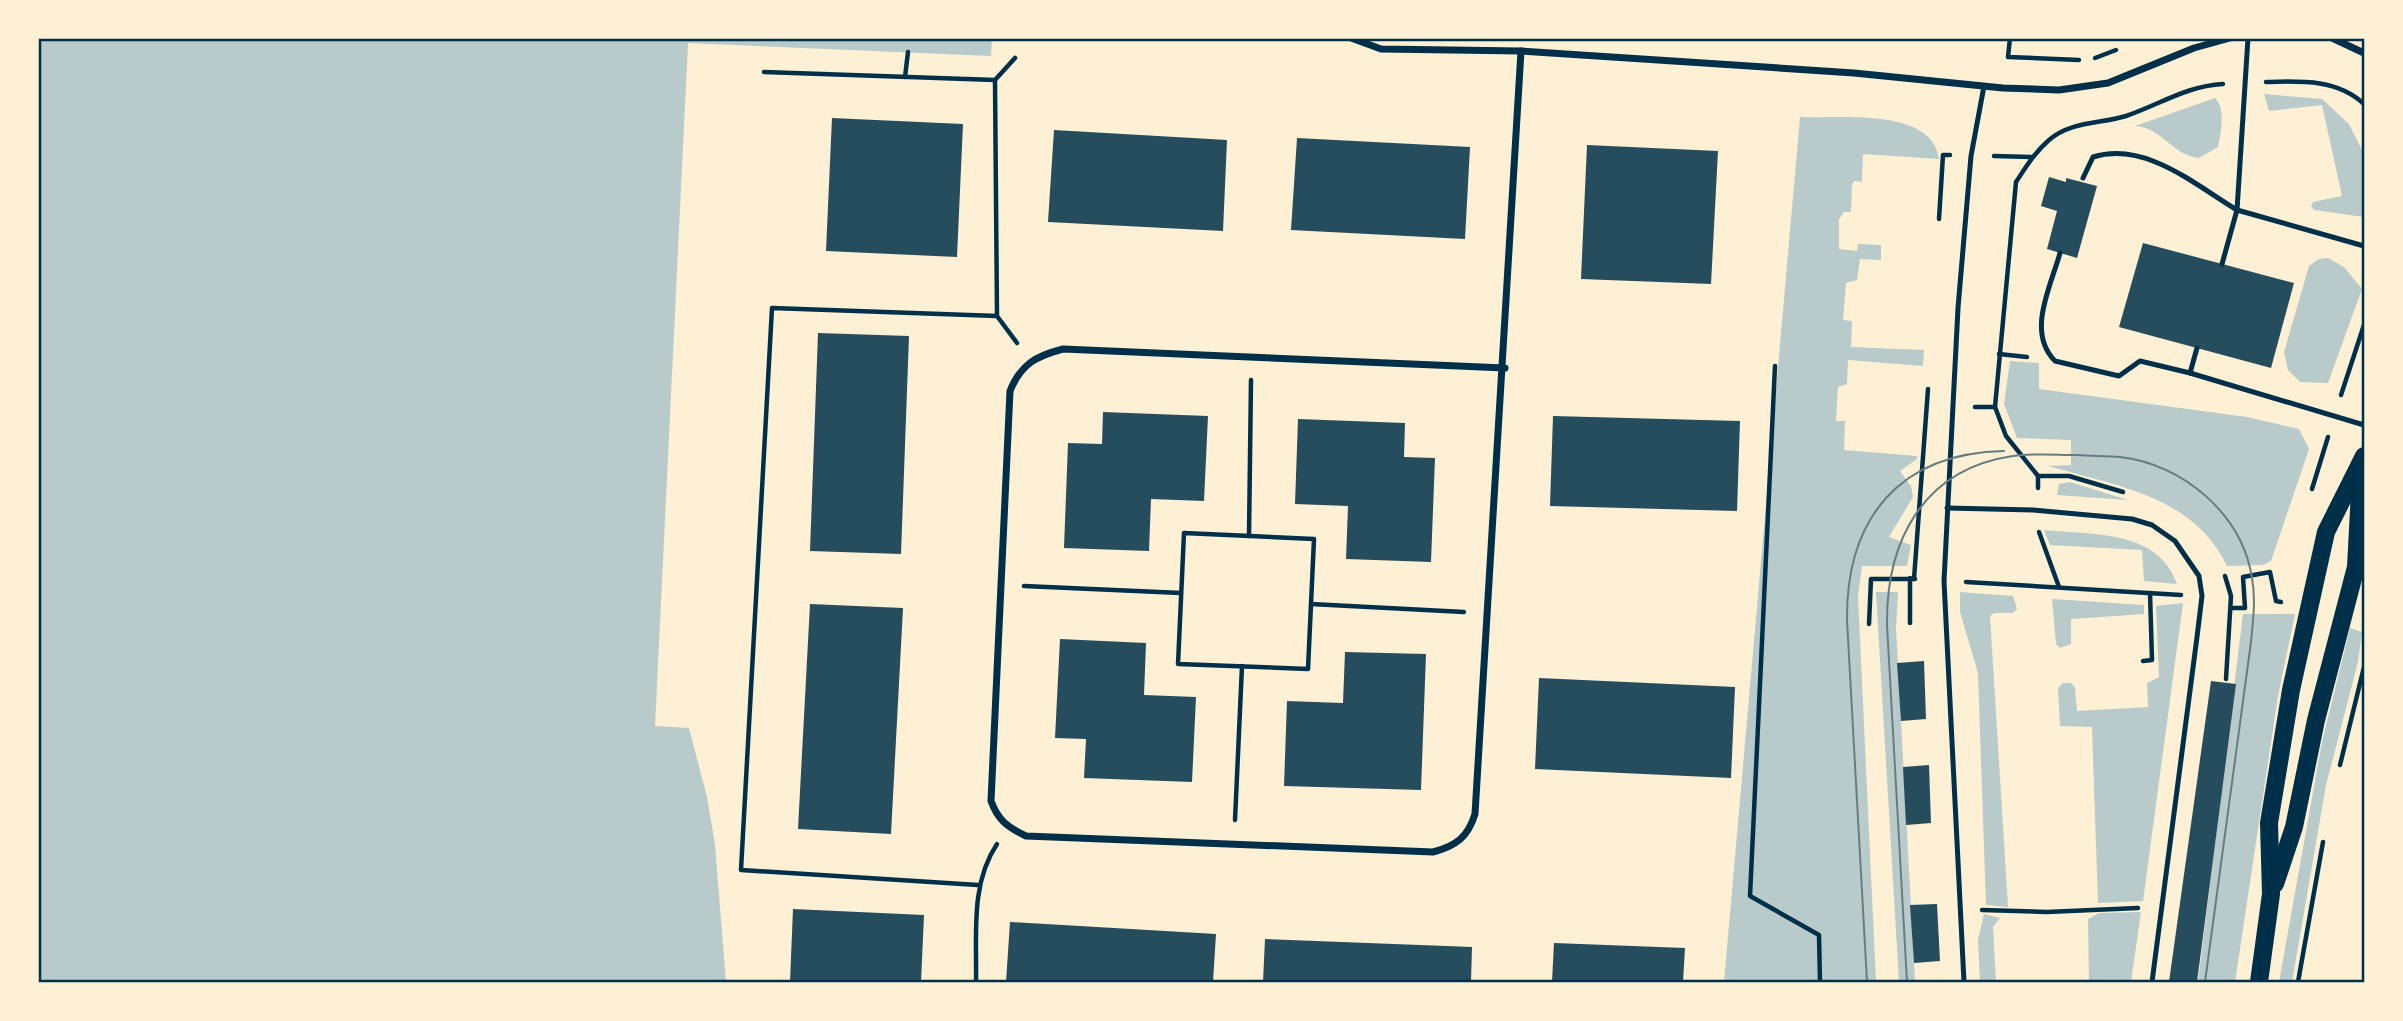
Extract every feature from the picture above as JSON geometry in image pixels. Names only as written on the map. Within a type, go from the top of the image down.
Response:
[{"type":"main road","points":[[2271,894],[2294,828],[2316,720],[2356,567],[2363,461]]},
{"type":"main road","points":[[2259,982],[2271,894],[2269,823],[2291,690],[2326,532],[2363,461]]},
{"type":"street","points":[[1351,38],[1381,49],[1521,51],[1854,73],[1984,86],[2059,90],[2108,83],[2194,48],[2230,38]]},
{"type":"street","points":[[2332,38],[2364,53]]},
{"type":"street","points":[[1505,368],[1063,349],[1030,360],[1016,376],[1010,391],[991,801],[997,816],[1008,828],[1026,836],[1234,842],[1433,852],[1451,848],[1471,829],[1475,814],[1485,612],[1505,368],[1521,51]]},
{"type":"lane","points":[[2221,264],[2237,210],[2248,38]]},
{"type":"lane","points":[[1964,982],[1944,581],[1968,193],[1984,86]]},
{"type":"lane","points":[[2083,178],[2093,157],[2112,151],[2147,157],[2237,210],[2364,246]]},
{"type":"lane","points":[[2060,253],[2039,326],[2048,354],[2055,361],[2119,376],[2140,361],[2190,373],[2364,425]]},
{"type":"lane","points":[[2190,373],[2197,348]]},
{"type":"lane","points":[[1947,508],[2038,511],[2132,519],[2152,525],[2175,541],[2189,557],[2199,576],[2202,596],[2151,982]]},
{"type":"path","points":[[2010,38],[2008,57],[2064,61],[2093,59],[2123,48]]},
{"type":"path","points":[[905,77],[908,52]]},
{"type":"path","points":[[1015,58],[995,80],[997,316],[1030,360]]},
{"type":"path","points":[[764,72],[995,80]]},
{"type":"path","points":[[2059,587],[2039,531],[2038,476],[2006,436],[1995,407],[2016,182],[2032,158],[2050,139],[2068,128],[2126,116],[2188,89],[2246,83],[2322,83],[2342,89],[2364,104]]},
{"type":"path","points":[[978,885],[741,870],[772,308],[997,316]]},
{"type":"path","points":[[2311,493],[2364,325]]},
{"type":"path","points":[[1999,354],[2013,355]]},
{"type":"path","points":[[1249,536],[1252,359]]},
{"type":"path","points":[[1775,366],[1750,896],[1819,934],[1820,982]]},
{"type":"path","points":[[1184,533],[1314,538],[1308,669],[1178,664],[1181,593],[1184,533]]},
{"type":"path","points":[[2231,608],[2245,608],[2243,577],[2270,572],[2276,601],[2286,602]]},
{"type":"path","points":[[1910,578],[1910,622]]},
{"type":"path","points":[[1869,624],[1871,579],[1910,578],[2231,596]]},
{"type":"path","points":[[1002,585],[1181,593]]},
{"type":"path","points":[[2143,661],[2152,660],[2150,593]]},
{"type":"path","points":[[1311,604],[1485,612]]},
{"type":"path","points":[[1234,842],[1242,666]]},
{"type":"path","points":[[2338,773],[2364,667]]},
{"type":"path","points":[[976,982],[978,885],[988,858],[1008,828]]},
{"type":"path","points":[[2298,982],[2323,840]]},
{"type":"path","points":[[1962,907],[2028,912],[2160,907]]},
{"type":"shaded area","points":[[38,39],[992,39],[991,56],[688,43],[655,726],[689,728],[707,797],[715,845],[726,982],[39,982]]},
{"type":"shaded area","points":[[2264,94],[2322,99],[2349,124],[2364,154],[2364,217],[2314,210],[2311,206],[2313,202],[2342,196],[2322,105],[2269,111]]},
{"type":"shaded area","points":[[2215,98],[2222,114],[2218,147],[2199,158],[2181,152],[2152,131],[2135,126]]},
{"type":"shaded area","points":[[1800,117],[1860,117],[1902,123],[1920,131],[1933,142],[1939,159],[1863,154],[1862,182],[1855,181],[1852,184],[1851,212],[1844,212],[1839,219],[1839,249],[1857,251],[1858,244],[1881,245],[1881,260],[1860,259],[1857,280],[1846,283],[1843,320],[1852,321],[1851,347],[1924,350],[1923,366],[1848,360],[1847,384],[1838,387],[1836,421],[1845,421],[1844,450],[1917,456],[1917,459],[1900,471],[1911,486],[1913,497],[1889,537],[1911,545],[1907,566],[1862,566],[1858,596],[1876,982],[1724,982]]},
{"type":"shaded area","points":[[2328,258],[2344,267],[2362,289],[2328,383],[2300,382],[2288,370],[2284,352],[2309,266],[2319,259]]},
{"type":"shaded area","points":[[2010,361],[2039,363],[2039,389],[2247,417],[2299,429],[2309,449],[2271,561],[2263,565],[2227,566],[2212,542],[2194,523],[2173,508],[2126,488],[2048,466],[2071,465],[2071,440],[2017,438],[2004,404]]},
{"type":"shaded area","points":[[2070,482],[2128,500],[2057,495],[2059,484]]},
{"type":"shaded area","points":[[2044,530],[2102,535],[2139,544],[2155,553],[2168,566],[2177,584],[2144,581],[2142,550],[2050,545]]},
{"type":"shaded area","points":[[1876,592],[1898,592],[1896,628],[1915,982],[1899,982]]},
{"type":"shaded area","points":[[1960,592],[2013,596],[2017,609],[2013,613],[1994,613],[1990,616],[2008,907],[1986,905],[1978,673],[1960,612]]},
{"type":"shaded area","points":[[2052,599],[2144,605],[2144,614],[2071,619],[2071,644],[2060,648],[2056,644]]},
{"type":"shaded area","points":[[2183,603],[2143,901],[2098,903],[2092,727],[2060,726],[2058,688],[2063,683],[2071,683],[2075,688],[2077,711],[2148,707],[2147,683],[2159,677],[2156,606]]},
{"type":"shaded area","points":[[2243,614],[2295,614],[2278,696],[2235,982],[2198,982]]},
{"type":"shaded area","points":[[2350,628],[2362,632],[2358,662],[2326,785],[2292,982],[2279,982],[2322,742]]},
{"type":"shaded area","points":[[2141,912],[2131,982],[2089,982],[2088,919],[2099,913]]},
{"type":"shaded area","points":[[1984,914],[2000,918],[1993,927],[1996,982],[1980,982],[1978,940]]},
{"type":"building","points":[[832,118],[963,124],[957,257],[826,251]]},
{"type":"building","points":[[1054,130],[1227,140],[1223,231],[1048,222]]},
{"type":"building","points":[[1297,138],[1470,147],[1465,239],[1291,230]]},
{"type":"building","points":[[1587,145],[1718,151],[1711,284],[1581,279]]},
{"type":"building","points":[[2049,177],[2066,182],[2066,178],[2097,186],[2077,258],[2047,249],[2057,211],[2041,206]]},
{"type":"building","points":[[2143,243],[2294,283],[2271,368],[2119,327]]},
{"type":"building","points":[[818,333],[909,336],[901,554],[810,551]]},
{"type":"building","points":[[1103,412],[1208,416],[1204,501],[1151,499],[1149,551],[1064,548],[1068,443],[1102,444]]},
{"type":"building","points":[[1553,416],[1740,421],[1737,511],[1550,506]]},
{"type":"building","points":[[1298,419],[1405,423],[1404,457],[1435,458],[1431,562],[1346,559],[1348,506],[1295,504]]},
{"type":"building","points":[[810,604],[903,608],[891,834],[798,829]]},
{"type":"building","points":[[1060,639],[1146,643],[1144,695],[1196,697],[1192,782],[1084,778],[1086,739],[1055,738]]},
{"type":"building","points":[[1345,652],[1426,654],[1421,790],[1284,786],[1287,701],[1343,703]]},
{"type":"building","points":[[1924,661],[1926,719],[1901,721],[1897,663]]},
{"type":"building","points":[[1539,678],[1735,687],[1731,778],[1535,769]]},
{"type":"building","points":[[2211,681],[2236,684],[2197,982],[2169,982]]},
{"type":"building","points":[[1929,765],[1931,823],[1906,825],[1903,767]]},
{"type":"building","points":[[1937,904],[1940,961],[1914,963],[1910,905]]},
{"type":"building","points":[[793,909],[924,915],[921,982],[790,982]]},
{"type":"building","points":[[1010,922],[1216,934],[1213,982],[1006,982]]},
{"type":"building","points":[[1265,939],[1472,947],[1471,982],[1263,982]]},
{"type":"building","points":[[1554,943],[1685,948],[1683,982],[1552,982]]},
{"type":"tram line","points":[[1867,982],[1847,620],[1849,584],[1856,551],[1869,522],[1886,498],[1908,478],[1935,464],[1967,455],[2004,451]]},
{"type":"tram line","points":[[1907,982],[1887,625],[1888,594],[1894,565],[1903,538],[1916,514],[1933,493],[1955,476],[1982,464],[2013,456],[2037,454],[2120,457],[2166,470],[2187,481],[2206,496],[2236,533],[2246,555],[2254,594],[2251,642],[2205,982]]}]
